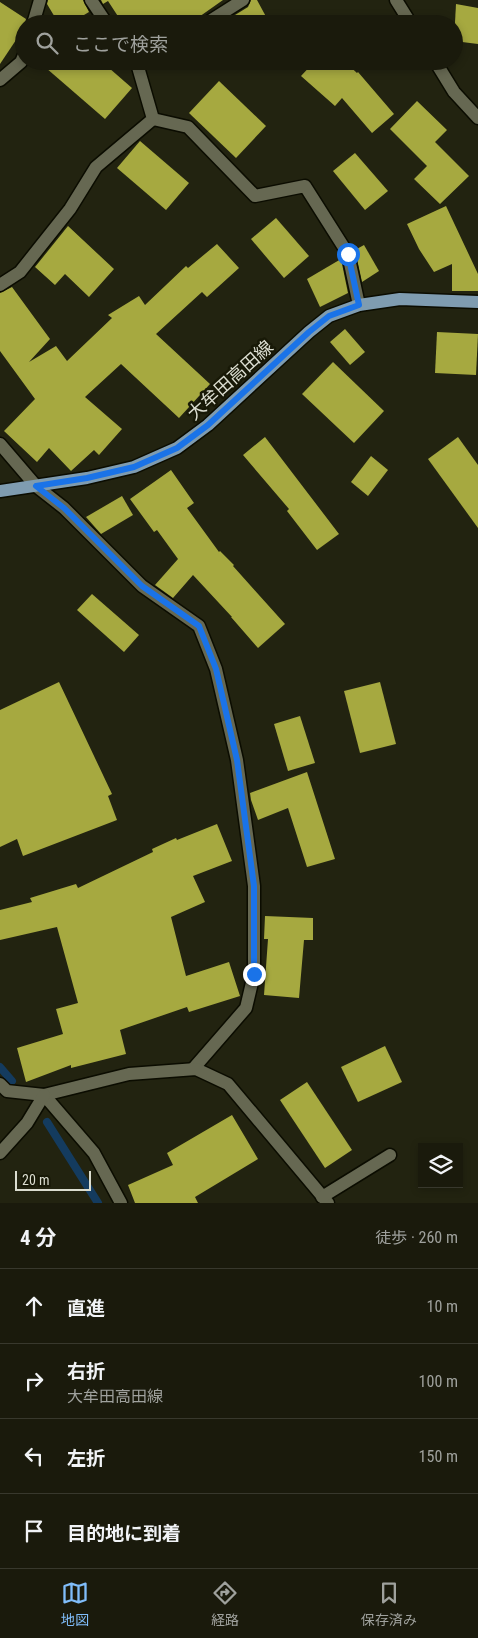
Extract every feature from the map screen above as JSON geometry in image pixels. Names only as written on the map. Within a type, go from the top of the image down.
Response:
[{"type":"main road","name":"大牟田高田線","points":[[0,491],[87,478],[134,467],[177,448],[208,425],[329,316],[359,305],[400,299],[478,302]]},
{"type":"street","points":[[36,15],[40,0]]},
{"type":"street","points":[[91,0],[101,15]]},
{"type":"street","points":[[219,15],[243,0]]},
{"type":"street","points":[[396,0],[405,15]]},
{"type":"street","points":[[0,80],[15,67]]},
{"type":"street","points":[[141,70],[154,119]]},
{"type":"street","points":[[441,70],[454,92],[478,118]]},
{"type":"street","points":[[0,285],[20,272],[70,209],[96,167],[154,119]]},
{"type":"street","points":[[154,119],[188,127],[255,196],[305,186],[348,254],[359,305]]},
{"type":"street","points":[[0,444],[36,486],[64,508],[142,586],[199,626],[216,669],[237,760],[254,886],[254,974],[246,1008],[193,1069]]},
{"type":"street","points":[[0,1084],[8,1091],[44,1095],[129,1074],[196,1069],[228,1084],[325,1200],[390,1155]]},
{"type":"street","points":[[0,1153],[27,1123],[44,1095]]},
{"type":"street","points":[[44,1095],[94,1153],[121,1203]]},
{"type":"building","points":[[48,0],[83,0],[89,12],[84,15],[54,15],[47,4]]},
{"type":"building","points":[[101,0],[223,0],[202,15],[117,15],[108,1],[103,4]]},
{"type":"building","points":[[251,0],[257,0],[265,15],[235,15],[248,7]]},
{"type":"building","points":[[0,2],[20,15],[15,15],[15,42],[0,64]]},
{"type":"building","points":[[456,4],[478,8],[478,44],[463,42],[463,15],[455,15]]},
{"type":"building","points":[[48,70],[111,70],[132,88],[105,119]]},
{"type":"building","points":[[307,70],[354,70],[358,72],[394,114],[372,133],[342,98],[335,106],[301,76]]},
{"type":"building","points":[[219,81],[266,126],[236,158],[189,113]]},
{"type":"building","points":[[417,101],[447,130],[435,142],[469,176],[440,204],[414,179],[427,166],[390,129]]},
{"type":"building","points":[[140,141],[189,183],[166,210],[117,168]]},
{"type":"building","points":[[355,153],[388,191],[365,210],[333,171]]},
{"type":"building","points":[[446,206],[478,274],[478,291],[452,291],[452,264],[434,272],[419,249],[407,224]]},
{"type":"building","points":[[276,218],[309,256],[284,278],[251,239]]},
{"type":"building","points":[[68,226],[114,269],[89,297],[65,274],[55,285],[35,267]]},
{"type":"building","points":[[217,244],[239,268],[207,297],[202,292],[156,334],[210,384],[179,418],[121,364],[85,397],[122,429],[99,455],[94,450],[71,471],[49,448],[37,462],[4,431],[35,399],[0,351],[0,293],[12,287],[50,339],[29,362],[56,346],[67,361],[112,318],[108,315],[139,296],[145,305],[186,266],[188,268]]},
{"type":"building","points":[[364,245],[379,271],[362,282],[355,250]]},
{"type":"building","points":[[341,259],[348,293],[320,307],[307,279]]},
{"type":"building","points":[[345,329],[365,352],[350,365],[330,342]]},
{"type":"building","points":[[437,332],[478,334],[476,375],[435,373]]},
{"type":"building","points":[[333,362],[384,411],[354,443],[302,394]]},
{"type":"building","points":[[265,437],[339,534],[317,550],[287,511],[289,509],[243,455]]},
{"type":"building","points":[[458,437],[478,465],[478,528],[428,459]]},
{"type":"building","points":[[371,456],[388,470],[368,496],[351,482]]},
{"type":"building","points":[[171,470],[194,503],[187,508],[219,552],[234,565],[285,624],[258,648],[193,575],[173,598],[155,585],[178,559],[157,530],[154,532],[130,499]]},
{"type":"building","points":[[122,496],[133,515],[101,534],[86,517]]},
{"type":"building","points":[[92,594],[139,635],[124,652],[77,610]]},
{"type":"building","points":[[59,682],[112,794],[108,796],[117,820],[23,856],[17,839],[0,847],[0,710]]},
{"type":"building","points":[[380,682],[396,744],[360,753],[344,691]]},
{"type":"building","points":[[300,716],[315,763],[288,771],[274,724]]},
{"type":"building","points":[[307,772],[335,859],[307,867],[288,808],[258,820],[250,793]]},
{"type":"building","points":[[217,824],[232,861],[193,876],[205,902],[171,917],[186,976],[229,962],[240,996],[189,1012],[187,1007],[120,1030],[126,1054],[71,1068],[71,1065],[26,1082],[17,1048],[63,1034],[56,1009],[78,1003],[57,927],[0,940],[0,910],[32,902],[30,898],[76,884],[78,888],[153,852],[152,849],[176,838],[177,840]]},
{"type":"building","points":[[265,916],[313,918],[313,940],[304,940],[299,998],[264,995],[268,939],[264,939]]},
{"type":"building","points":[[385,1046],[402,1082],[358,1102],[341,1067]]},
{"type":"building","points":[[307,1082],[352,1150],[325,1168],[280,1100]]},
{"type":"building","points":[[232,1115],[258,1159],[195,1197],[198,1203],[135,1203],[128,1185],[173,1165],[167,1153]]},
{"type":"waterway","points":[[0,1067],[12,1081]]},
{"type":"waterway","points":[[47,1122],[98,1203]]},
{"type":"route","points":[[254,974],[254,886],[237,760],[216,669],[199,626],[142,586],[64,508],[36,486],[87,478],[134,467],[177,448],[208,425],[329,316],[359,305],[348,254]]}]
